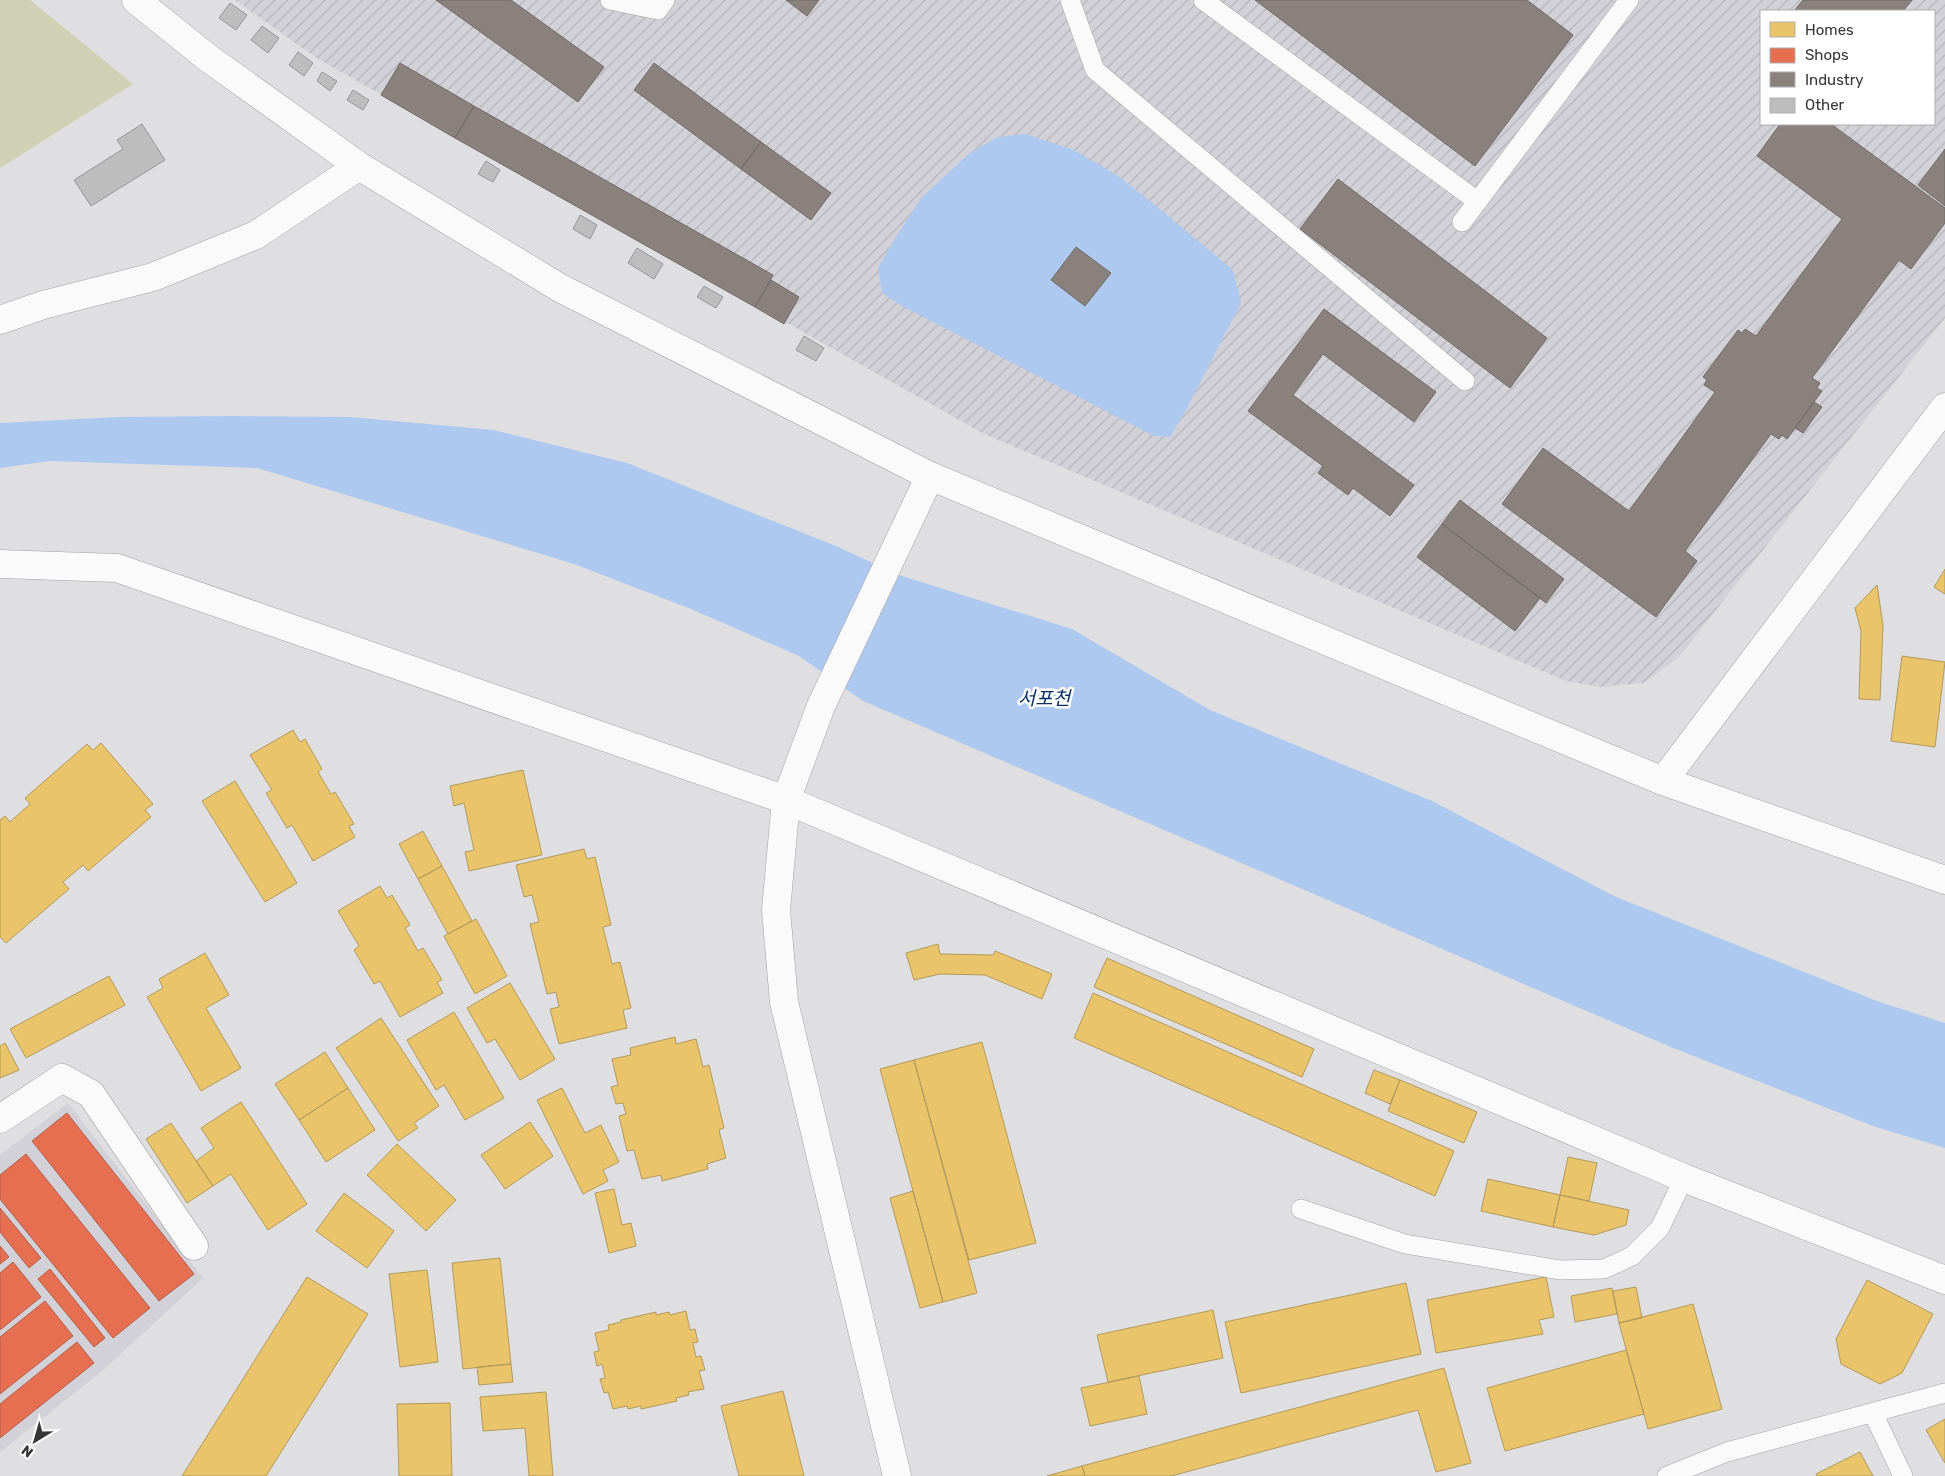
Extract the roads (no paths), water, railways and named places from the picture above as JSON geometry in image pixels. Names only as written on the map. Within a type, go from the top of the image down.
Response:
[{"type":"street","points":[[136,0],[208,58],[359,166],[560,288],[930,476],[1663,781],[1945,880]]},
{"type":"street","points":[[0,320],[43,305],[153,277],[256,235],[359,166]]},
{"type":"street","points":[[1663,781],[1945,407]]},
{"type":"street","points":[[897,1476],[784,1002],[776,910],[786,800],[821,706],[930,476]]},
{"type":"street","points":[[0,564],[117,568],[786,800],[1684,1178],[1945,1280]]},
{"type":"street","points":[[0,1119],[62,1078],[91,1094],[194,1246]]},
{"type":"lane","points":[[610,0],[658,10],[665,0]]},
{"type":"lane","points":[[1070,0],[1095,70],[1465,381]]},
{"type":"lane","points":[[1203,0],[1478,201]]},
{"type":"lane","points":[[1462,222],[1629,0]]},
{"type":"lane","points":[[1301,1209],[1405,1244],[1560,1270],[1604,1269],[1632,1256],[1660,1228],[1684,1178]]},
{"type":"lane","points":[[1667,1476],[1728,1452],[1945,1393]]},
{"type":"lane","points":[[1872,1414],[1903,1476]]},
{"type":"water","points":[[1025,134],[1074,150],[1117,175],[1233,270],[1241,303],[1170,437],[1154,436],[902,306],[882,293],[878,268],[921,198],[971,152],[998,137]]},
{"type":"water","name":"서포천","points":[[118,417],[350,417],[494,430],[627,463],[836,546],[899,575],[1072,629],[1210,710],[1432,801],[1616,897],[1877,1001],[1945,1023],[1945,1148],[1873,1126],[1673,1048],[863,701],[799,656],[691,609],[574,564],[257,468],[50,461],[0,468],[0,423]]}]
